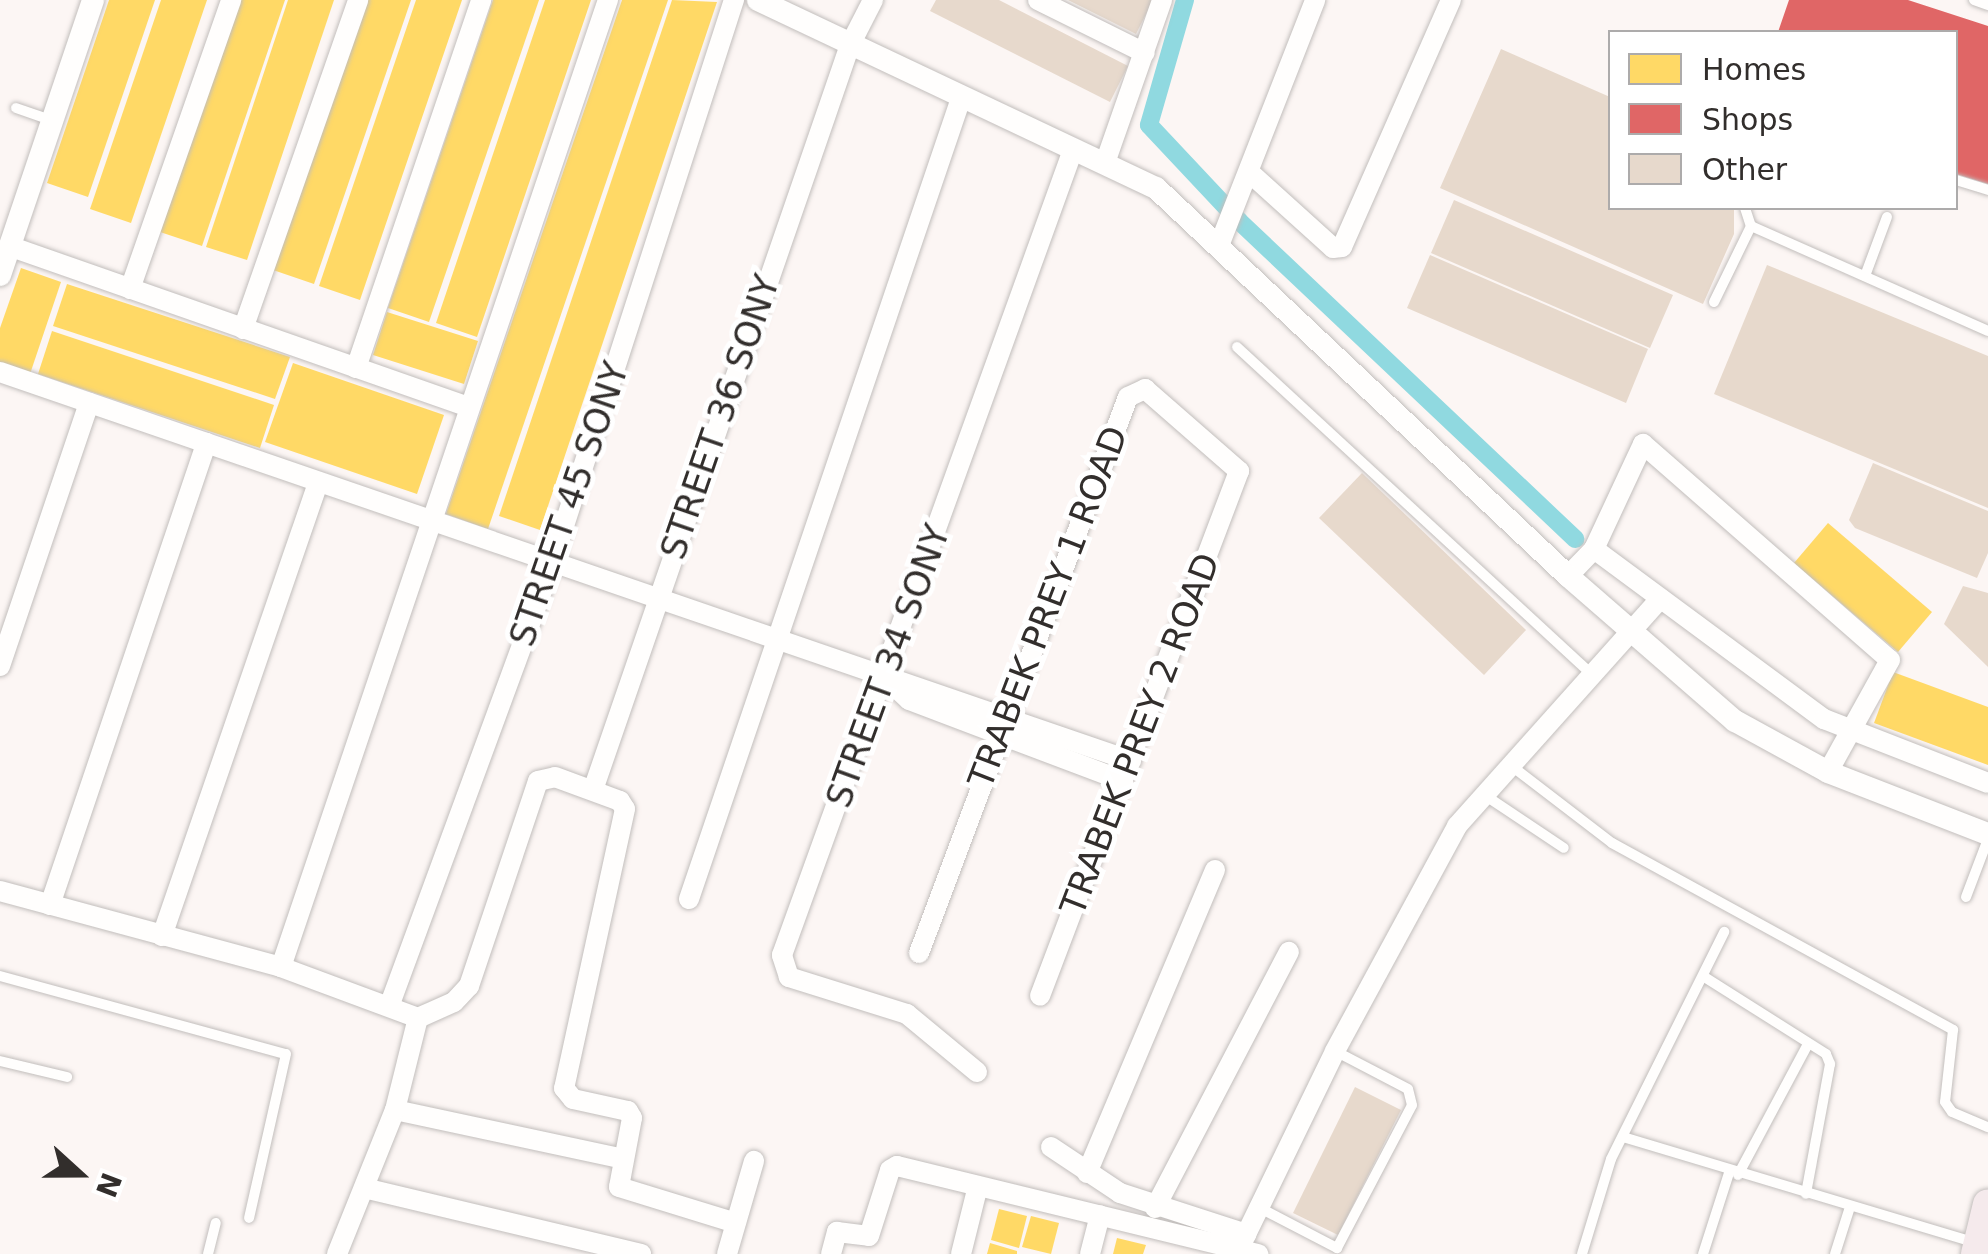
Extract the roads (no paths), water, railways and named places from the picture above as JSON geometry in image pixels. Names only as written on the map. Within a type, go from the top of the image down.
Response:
[{"type":"main road","points":[[1978,1249],[1988,1204]]},
{"type":"street","points":[[0,275],[93,0]]},
{"type":"street","points":[[130,290],[230,0]]},
{"type":"street","points":[[243,328],[358,0]]},
{"type":"street","points":[[356,368],[482,0]]},
{"type":"street","points":[[281,967],[608,0]]},
{"type":"street","name":"STREET 45 SONY","points":[[390,1004],[552,563],[734,0]]},
{"type":"street","points":[[758,0],[1156,188],[1222,237],[1568,576],[1736,721],[1828,772],[1988,836]]},
{"type":"street","name":"STREET 36 SONY","points":[[593,790],[850,45],[873,0]]},
{"type":"street","points":[[1038,0],[1145,53]]},
{"type":"street","points":[[1105,163],[1162,0]]},
{"type":"street","points":[[1222,237],[1314,0]]},
{"type":"street","points":[[1246,178],[1333,248],[1342,247],[1451,0]]},
{"type":"street","points":[[689,899],[961,98]]},
{"type":"street","name":"STREET 34 SONY","points":[[977,1072],[907,1014],[782,970],[1073,150]]},
{"type":"street","points":[[9,246],[470,406]]},
{"type":"street","points":[[0,372],[884,677],[910,700],[1002,724],[1127,771]]},
{"type":"street","name":"TRABEK PREY 1 ROAD","points":[[919,953],[1128,397],[1145,389],[1239,471]]},
{"type":"street","points":[[0,666],[89,403]]},
{"type":"street","points":[[50,905],[206,443]]},
{"type":"street","points":[[1568,576],[1594,549],[1643,444],[1890,660],[1828,772]]},
{"type":"street","name":"TRABEK PREY 2 ROAD","points":[[1040,996],[1239,471]]},
{"type":"street","points":[[162,936],[318,482]]},
{"type":"street","points":[[1594,549],[1790,698],[1850,734],[1988,783]]},
{"type":"street","points":[[1244,1249],[1259,1207],[1335,1050],[1457,826],[1660,599]]},
{"type":"street","points":[[418,1018],[454,1002],[468,986],[538,781],[555,778],[593,790],[625,809],[564,1088],[573,1099],[628,1111],[624,1191],[736,1223]]},
{"type":"street","points":[[1087,1173],[1216,870]]},
{"type":"street","points":[[0,891],[281,967],[390,1004],[418,1018]]},
{"type":"street","points":[[1156,1208],[1289,952]]},
{"type":"street","points":[[337,1254],[395,1110],[418,1018]]},
{"type":"street","points":[[395,1110],[623,1159]]},
{"type":"street","points":[[1051,1147],[1087,1173],[1244,1249]]},
{"type":"street","points":[[728,1254],[754,1161]]},
{"type":"street","points":[[831,1254],[837,1232],[869,1236],[893,1166],[1244,1249]]},
{"type":"street","points":[[961,1254],[978,1186]]},
{"type":"street","points":[[364,1188],[641,1254]]},
{"type":"street","points":[[1090,1254],[1100,1215]]},
{"type":"lane","points":[[1974,0],[1988,5]]},
{"type":"lane","points":[[16,108],[52,121]]},
{"type":"lane","points":[[1958,181],[1988,190]]},
{"type":"lane","points":[[1745,210],[1752,226],[1988,330]]},
{"type":"lane","points":[[1865,276],[1886,217]]},
{"type":"lane","points":[[1714,302],[1752,226]]},
{"type":"lane","points":[[1237,347],[1591,674]]},
{"type":"lane","points":[[1509,764],[1612,844],[1953,1030],[1945,1102],[1952,1112],[1988,1127]]},
{"type":"lane","points":[[1482,794],[1564,848]]},
{"type":"lane","points":[[1966,897],[1988,836]]},
{"type":"lane","points":[[1582,1254],[1623,1137],[1706,978],[1724,932]]},
{"type":"lane","points":[[0,976],[286,1054],[250,1218]]},
{"type":"lane","points":[[1706,978],[1807,1046],[1826,1054],[1830,1064],[1806,1194]]},
{"type":"lane","points":[[1703,1254],[1733,1174],[1807,1046]]},
{"type":"lane","points":[[1259,1207],[1337,1248],[1412,1105],[1408,1090],[1335,1050]]},
{"type":"lane","points":[[0,1061],[68,1078]]},
{"type":"lane","points":[[1623,1137],[1978,1249]]},
{"type":"lane","points":[[1835,1254],[1850,1207]]},
{"type":"lane","points":[[208,1254],[216,1224]]},
{"type":"waterway","points":[[1185,0],[1149,125],[1239,221],[1575,539]]}]
